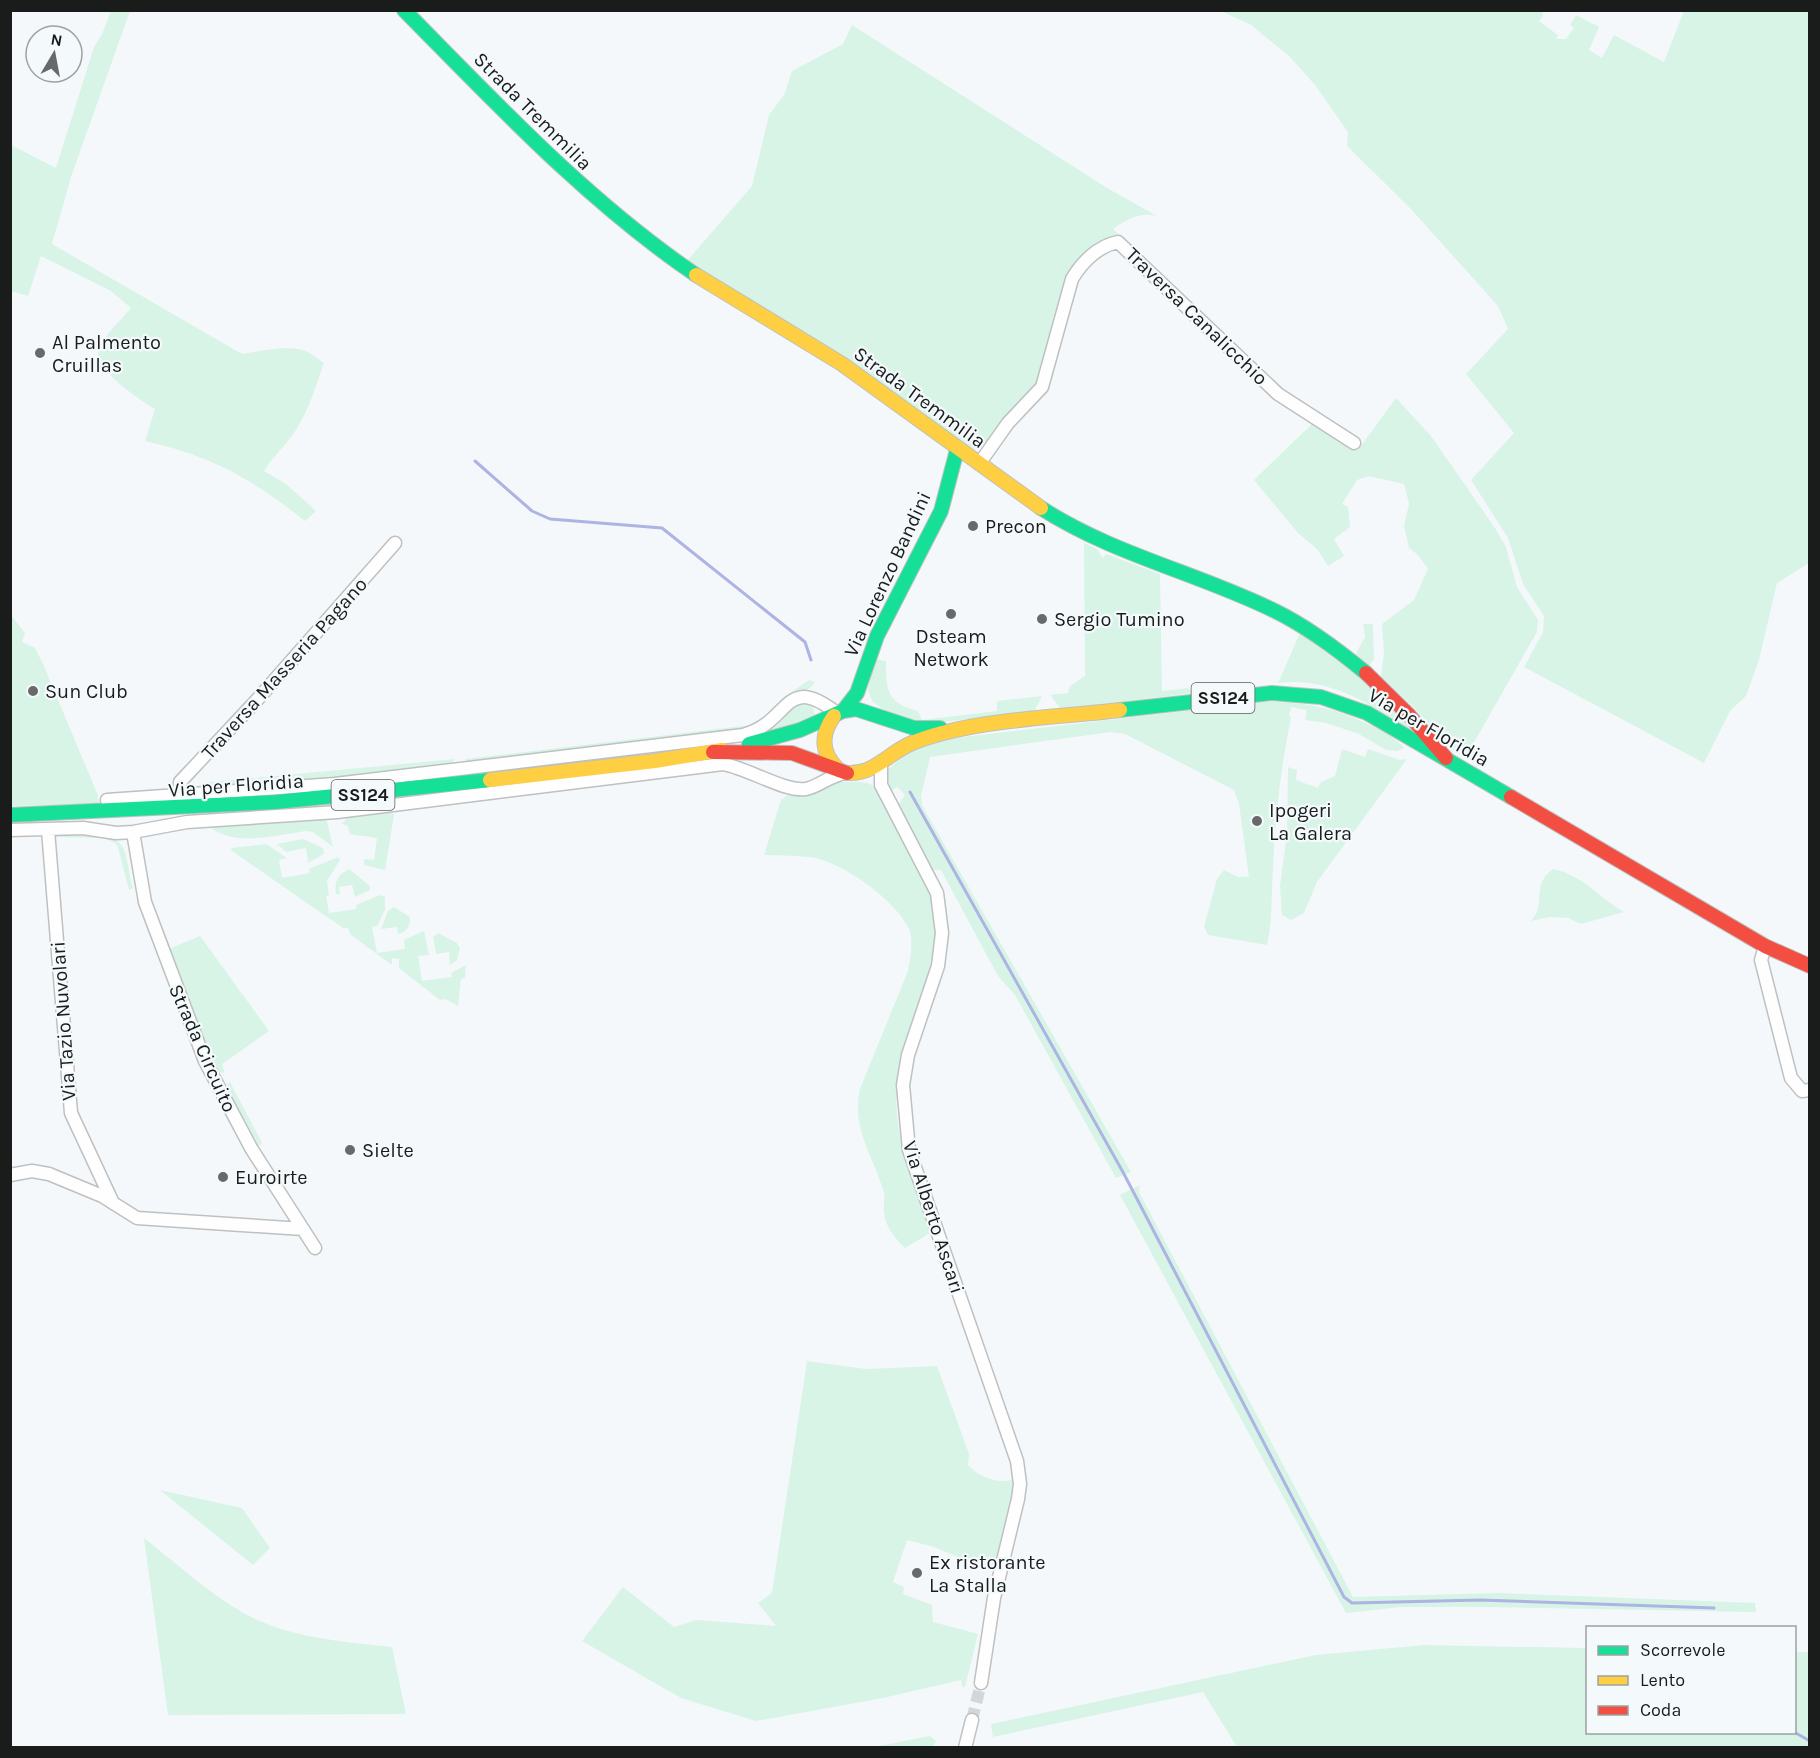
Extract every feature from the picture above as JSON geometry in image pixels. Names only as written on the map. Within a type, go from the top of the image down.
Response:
[{"type":"main road","name":"Strada Tremmilia","points":[[404,10],[588,193],[684,267],[842,364],[957,450],[1061,520],[1103,541],[1274,611],[1314,633],[1358,665],[1407,710],[1448,760]]},
{"type":"main road","name":"Via Lorenzo Bandini","points":[[839,714],[857,693],[877,636],[941,512],[957,450]]},
{"type":"main road","points":[[861,680],[873,714],[884,726],[888,740],[882,761]]},
{"type":"main road","name":"Via per Floridia","points":[[984,726],[1272,693],[1308,693],[1334,698],[1352,705],[1448,760],[1765,946],[1809,966]]},
{"type":"main road","points":[[713,752],[784,735],[856,709],[914,728],[984,726]]},
{"type":"main road","points":[[824,758],[824,732],[839,714]]},
{"type":"main road","points":[[713,752],[781,751],[803,754],[824,758],[849,773],[871,770],[897,750],[930,736],[984,726]]},
{"type":"main road","name":"Via per Floridia","points":[[10,815],[97,813],[336,798],[453,786],[713,752]]},
{"type":"street","name":"Traversa Canalicchio","points":[[979,464],[1008,423],[1042,387],[1072,279],[1079,267],[1098,250],[1118,242],[1278,394],[1354,443]]},
{"type":"street","name":"Traversa Masseria Pagano","points":[[179,795],[180,782],[256,701],[395,543]]},
{"type":"street","points":[[107,800],[358,782],[743,735],[760,731],[794,698],[802,696],[820,699],[839,714]]},
{"type":"street","points":[[815,786],[824,758]]},
{"type":"street","points":[[10,830],[83,828],[133,832],[187,822],[337,812],[723,764],[739,766],[799,789],[815,786],[832,775],[849,773],[881,785],[882,761]]},
{"type":"street","name":"Via Alberto Ascari","points":[[881,785],[937,893],[942,933],[938,966],[908,1055],[904,1112],[909,1150],[1017,1461],[1020,1484],[979,1684]]},
{"type":"street","name":"Via Tazio Nuvolari","points":[[48,830],[71,1113],[113,1203]]},
{"type":"street","name":"Strada Circuito","points":[[133,832],[145,902],[192,1030],[216,1084],[251,1148],[315,1248]]},
{"type":"street","points":[[1765,946],[1761,960],[1791,1078],[1802,1091],[1809,1090]]},
{"type":"street","points":[[10,1174],[43,1172],[113,1203],[137,1218],[303,1229]]},
{"type":"street","points":[[962,1748],[970,1720]]},
{"type":"green space","points":[[111,11],[130,11],[71,177],[52,244],[242,354],[293,349],[308,352],[324,363],[301,422],[264,471],[286,484],[316,511],[305,521],[249,481],[230,471],[191,454],[145,441],[155,409],[112,377],[100,361],[98,354],[106,337],[131,308],[111,291],[41,256],[28,296],[11,291],[11,145],[56,168],[94,47]]},
{"type":"green space","points":[[1221,11],[1542,11],[1543,16],[1539,21],[1558,35],[1556,39],[1566,39],[1574,28],[1570,25],[1576,15],[1599,27],[1589,50],[1602,58],[1614,35],[1664,62],[1684,11],[1809,11],[1809,563],[1777,583],[1759,660],[1746,696],[1730,711],[1704,763],[1524,667],[1543,632],[1544,616],[1523,584],[1508,538],[1471,480],[1514,433],[1466,374],[1508,329],[1498,306],[1410,208],[1347,146],[1348,132],[1315,85],[1289,56],[1251,25]]},
{"type":"green space","points":[[852,25],[1107,188],[1157,216],[1139,216],[1124,222],[1113,229],[1121,236],[1103,240],[1089,249],[1077,262],[1067,278],[1054,314],[1042,376],[1032,391],[981,450],[971,448],[687,261],[752,186],[769,115],[784,95],[792,71],[843,44]]},
{"type":"green space","points":[[1396,398],[1431,436],[1495,528],[1506,547],[1517,587],[1538,620],[1537,632],[1468,753],[1459,754],[1452,750],[1413,706],[1381,677],[1384,652],[1382,624],[1414,600],[1428,569],[1418,555],[1409,548],[1404,526],[1409,504],[1404,484],[1369,476],[1357,480],[1342,504],[1348,507],[1350,527],[1334,539],[1344,556],[1328,566],[1317,549],[1298,533],[1254,480],[1314,422],[1344,441],[1344,445],[1358,450]]},
{"type":"green space","points":[[1084,543],[1097,549],[1103,558],[1106,554],[1160,574],[1162,691],[1188,688],[1193,693],[1061,709],[1050,695],[1068,693],[1070,686],[1085,676]]},
{"type":"green space","name":"Sun Club","points":[[10,614],[25,633],[22,642],[35,648],[43,664],[97,793],[99,804],[11,806]]},
{"type":"green space","points":[[1363,624],[1373,624],[1374,659],[1368,667],[1356,653],[1365,637]]},
{"type":"green space","points":[[1300,633],[1356,675],[1411,726],[1407,727],[1346,693],[1314,684],[1278,683]]},
{"type":"green space","points":[[874,659],[886,661],[888,688],[894,700],[918,711],[922,720],[997,711],[997,701],[1042,696],[1034,712],[924,724],[887,713],[872,701],[868,690]]},
{"type":"green space","points":[[809,680],[815,682],[811,687],[753,728],[470,764],[465,759],[751,725],[761,721],[783,698]]},
{"type":"green space","points":[[1262,702],[1306,704],[1333,710],[1378,729],[1404,748],[1397,751],[1386,750],[1359,734],[1326,723],[1305,720],[1307,710],[1291,707],[1277,811],[1271,916],[1267,945],[1208,935],[1204,927],[1217,879],[1224,870],[1238,877],[1249,877],[1239,804],[1234,790],[1125,734],[1111,732],[930,757],[921,796],[923,807],[1131,1172],[1116,1178],[1015,995],[998,976],[941,870],[933,870],[898,805],[905,795],[897,787],[889,792],[886,771],[921,742]]},
{"type":"green space","points":[[794,703],[812,703],[815,716],[760,736],[776,724]]},
{"type":"green space","points":[[1342,749],[1365,757],[1368,749],[1400,760],[1407,759],[1317,882],[1304,913],[1291,920],[1282,915],[1280,886],[1287,833],[1288,767],[1297,770],[1296,780],[1318,788],[1321,782],[1335,776]]},
{"type":"green space","points":[[455,759],[448,768],[197,789],[201,783]]},
{"type":"green space","points":[[838,781],[870,784],[881,794],[924,879],[933,905],[936,928],[935,951],[930,974],[901,1064],[896,1105],[901,1143],[930,1233],[905,1248],[886,1223],[884,1193],[861,1130],[858,1104],[860,1089],[908,971],[911,955],[909,929],[893,907],[881,896],[841,868],[815,858],[764,855],[781,800],[792,792],[812,794]]},
{"type":"green space","points":[[389,810],[394,815],[385,870],[364,865],[364,859],[374,860],[377,838],[350,834],[348,826],[342,824],[350,814]]},
{"type":"green space","points":[[326,817],[333,847],[313,832],[242,838],[230,837],[208,826]]},
{"type":"green space","points":[[83,832],[110,837],[122,846],[133,888],[129,890],[117,844],[104,838],[53,837],[54,834]]},
{"type":"green space","points":[[303,839],[323,848],[324,854],[308,863],[306,848],[286,852],[277,844]]},
{"type":"green space","points":[[266,844],[287,858],[279,860],[282,878],[310,873],[309,869],[338,857],[340,860],[327,881],[329,895],[326,896],[329,913],[356,909],[356,905],[380,895],[385,897],[385,910],[377,926],[372,927],[377,953],[405,949],[404,940],[424,931],[429,955],[418,956],[422,981],[452,977],[451,973],[466,965],[465,978],[461,979],[458,1006],[446,999],[440,1000],[399,968],[399,959],[392,958],[392,965],[351,935],[348,928],[343,928],[232,851],[231,848]]},
{"type":"green space","points":[[349,869],[370,886],[370,890],[355,897],[352,885],[339,887],[340,894],[336,894],[338,879]]},
{"type":"green space","points":[[1553,869],[1582,881],[1624,912],[1581,924],[1568,918],[1550,917],[1531,921],[1538,908],[1542,882]]},
{"type":"green space","points":[[394,907],[410,917],[407,929],[398,934],[397,927],[381,929],[388,911]]},
{"type":"green space","points":[[438,933],[457,943],[460,948],[457,960],[450,965],[449,952],[436,954],[433,937]]},
{"type":"green space","points":[[200,936],[269,1031],[222,1064],[225,1073],[219,1072],[210,1055],[169,949]]},
{"type":"green space","points":[[230,1082],[262,1143],[258,1146],[226,1086]]},
{"type":"green space","points":[[1140,1185],[1139,1192],[1353,1597],[1498,1593],[1755,1603],[1756,1612],[1401,1607],[1346,1613],[1120,1195]]},
{"type":"green space","points":[[807,1361],[866,1369],[937,1366],[969,1454],[968,1465],[990,1479],[1002,1481],[1016,1479],[994,1572],[934,1547],[907,1540],[893,1582],[904,1587],[903,1594],[932,1605],[933,1622],[978,1634],[965,1687],[962,1687],[961,1680],[883,1698],[756,1721],[681,1698],[582,1641],[623,1587],[674,1627],[696,1620],[776,1626],[758,1603],[772,1593]]},
{"type":"green space","points":[[160,1490],[242,1508],[270,1548],[253,1565]]},
{"type":"green space","points":[[144,1538],[215,1595],[258,1620],[314,1637],[392,1647],[406,1714],[168,1715]]},
{"type":"green space","points":[[1424,1645],[1586,1648],[1586,1734],[1796,1734],[1796,1652],[1809,1652],[1809,1747],[1237,1747],[1203,1692],[993,1737],[991,1724],[1316,1655]]},
{"type":"green space","points":[[930,1736],[936,1741],[933,1747],[873,1747]]},
{"type":"waterway","points":[[475,461],[532,511],[550,519],[662,528],[805,642],[811,660]]},
{"type":"waterway","points":[[910,792],[1124,1174],[1344,1597],[1352,1603],[1480,1600],[1714,1608]]},
{"type":"waterway","points":[[1796,1733],[1810,1741]]},
{"type":"tunnel","points":[[972,1720],[981,1683]]},
{"type":"traffic: fast","points":[[404,10],[508,115],[580,183],[656,246],[696,275]]},
{"type":"traffic: fast","points":[[843,711],[857,693],[877,636],[941,511],[957,450]]},
{"type":"traffic: fast","points":[[1041,508],[1098,539],[1216,585],[1275,611],[1322,639],[1366,673]]},
{"type":"traffic: fast","points":[[1120,710],[1272,693],[1321,697],[1367,713],[1511,797]]},
{"type":"traffic: fast","points":[[749,744],[800,730],[843,711],[856,709],[914,728],[940,728]]},
{"type":"traffic: fast","points":[[10,815],[276,802],[490,780]]},
{"type":"traffic: slow","points":[[696,275],[842,364],[1041,508]]},
{"type":"traffic: slow","points":[[847,773],[865,771],[912,743],[960,729],[1014,720],[1120,710]]},
{"type":"traffic: slow","points":[[834,716],[826,730],[824,744],[833,764],[839,770]]},
{"type":"traffic: slow","points":[[490,780],[655,761],[722,750]]},
{"type":"traffic: jam","points":[[1366,673],[1409,715],[1446,758]]},
{"type":"traffic: jam","points":[[713,752],[792,753],[847,773]]},
{"type":"traffic: jam","points":[[1511,797],[1765,946],[1810,966]]},
{"type":"place","name":"Al Palmento Cruillas","points":[[40,353]]},
{"type":"place","name":"Precon","points":[[973,526]]},
{"type":"place","name":"Dsteam Network","points":[[951,614]]},
{"type":"place","name":"Sergio Tumino","points":[[1042,619]]},
{"type":"place","name":"Sun Club","points":[[33,691]]},
{"type":"place","name":"Ipogeri La Galera","points":[[1257,821]]},
{"type":"place","name":"Sielte","points":[[350,1150]]},
{"type":"place","name":"Euroirte","points":[[223,1177]]},
{"type":"place","name":"Ex ristorante La Stalla","points":[[917,1573]]}]
